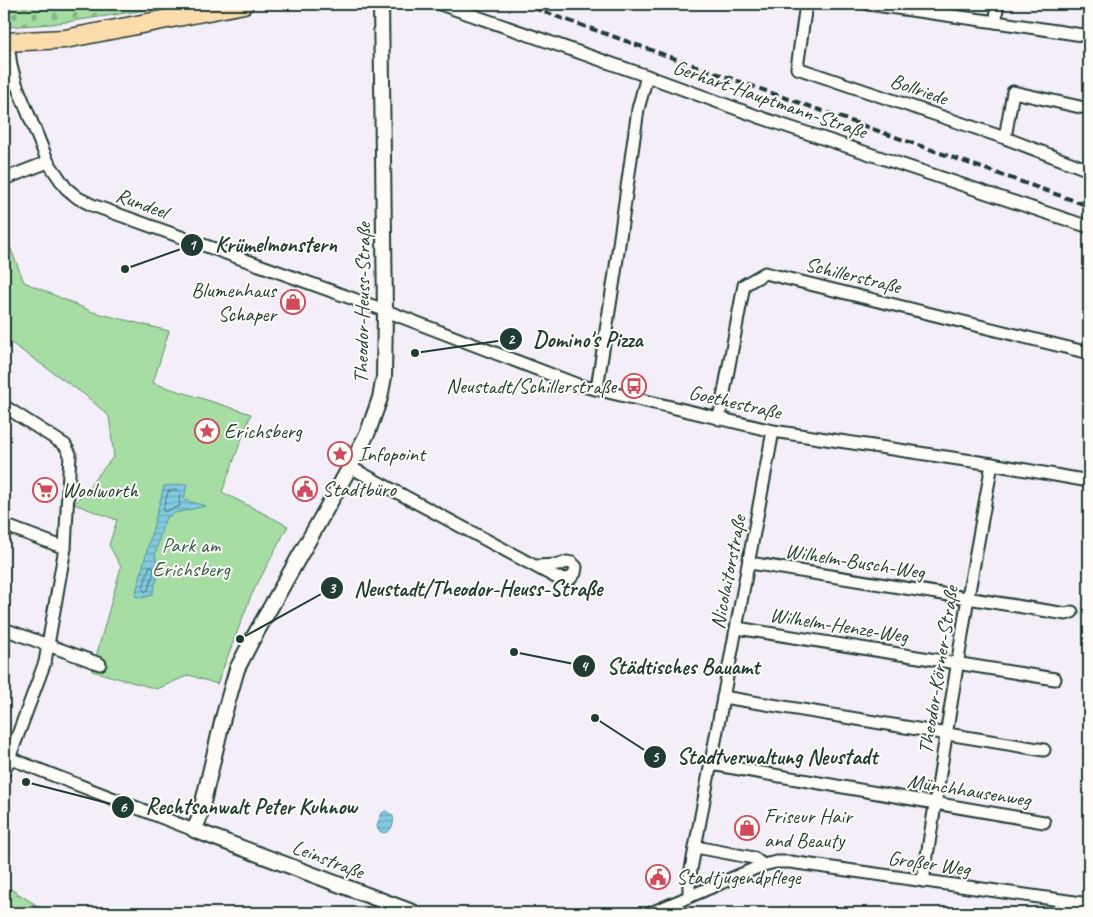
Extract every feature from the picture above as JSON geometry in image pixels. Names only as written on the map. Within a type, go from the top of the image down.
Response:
[{"type":"main road","points":[[6,43],[64,39],[244,4]]},
{"type":"street","name":"Theodor-Heuss-Straße","points":[[194,830],[200,819],[223,718],[237,669],[350,467],[368,432],[380,398],[384,376],[385,311],[381,4]]},
{"type":"street","name":"Gerhart-Hauptmann-Straße","points":[[440,4],[762,118],[1089,227]]},
{"type":"street","name":"Bollriede","points":[[806,4],[797,68],[1005,138],[1089,170]]},
{"type":"street","points":[[868,4],[1089,36]]},
{"type":"street","points":[[996,22],[997,4]]},
{"type":"street","name":"Rundeel","points":[[6,43],[10,66],[48,162],[66,188],[78,198],[92,205],[385,311]]},
{"type":"street","points":[[597,388],[638,109],[647,76]]},
{"type":"street","points":[[1005,138],[1013,92],[1089,109]]},
{"type":"street","points":[[4,178],[48,162]]},
{"type":"street","name":"Schillerstraße","points":[[719,419],[744,285],[765,273],[1089,353]]},
{"type":"street","name":"Goethestraße","points":[[385,311],[578,385],[773,431],[992,464],[1089,481]]},
{"type":"street","points":[[4,406],[65,445],[70,454],[65,548],[45,662],[7,757],[4,772]]},
{"type":"street","name":"Nicolaitorstraße","points":[[689,896],[689,880],[750,563],[773,431]]},
{"type":"street","name":"Theodor-Körner-Straße","points":[[923,882],[968,598],[992,464]]},
{"type":"street","points":[[350,467],[536,566]]},
{"type":"street","points":[[4,525],[65,548]]},
{"type":"street","name":"Wilhelm-Busch-Weg","points":[[750,563],[1066,614],[1072,612]]},
{"type":"street","name":"Wilhelm-Henze-Weg","points":[[737,628],[1055,679]]},
{"type":"street","points":[[4,629],[100,664]]},
{"type":"street","points":[[723,697],[1044,750]]},
{"type":"street","name":"Leinstraße","points":[[7,757],[415,913]]},
{"type":"street","name":"Münchhausenweg","points":[[711,764],[1044,822]]},
{"type":"street","points":[[696,847],[754,858],[763,865]]},
{"type":"street","name":"Großer Weg","points":[[651,913],[763,865],[776,862],[790,862],[1089,904]]},
{"type":"green space","points":[[7,4],[187,4],[52,24],[4,27]]},
{"type":"green space","name":"Park am Erichsberg","points":[[6,237],[24,282],[93,312],[169,331],[153,383],[251,414],[222,492],[288,526],[251,596],[217,684],[189,675],[157,689],[92,671],[121,567],[109,545],[117,520],[74,504],[114,456],[109,416],[85,395],[4,338],[4,240]]},
{"type":"green space","points":[[6,886],[49,913],[4,913],[4,890]]},
{"type":"water","points":[[187,484],[184,500],[206,506],[175,513],[166,518],[155,555],[159,572],[152,595],[142,598],[135,596],[164,486]]},
{"type":"water","points":[[386,811],[393,816],[393,822],[392,827],[386,833],[383,833],[378,830],[377,825],[382,813]]},
{"type":"railway","points":[[522,4],[1089,206]]},
{"type":"place","name":"Krümelmonstern","points":[[125,269]]},
{"type":"place","name":"Blumenhaus Schaper","points":[[293,302]]},
{"type":"place","name":"Domino's Pizza","points":[[415,353]]},
{"type":"place","name":"Neustadt/Schillerstraße","points":[[634,386]]},
{"type":"place","name":"Erichsberg","points":[[207,431]]},
{"type":"place","name":"Infopoint","points":[[340,454]]},
{"type":"place","name":"Stadtbüro","points":[[305,489]]},
{"type":"place","name":"Woolworth","points":[[45,490]]},
{"type":"place","name":"Neustadt/Theodor-Heuss-Straße","points":[[240,639]]},
{"type":"place","name":"Städtisches Bauamt","points":[[514,652]]},
{"type":"place","name":"Stadtverwaltung Neustadt","points":[[595,718]]},
{"type":"place","name":"Rechtsanwalt Peter Kuhnow","points":[[26,782]]},
{"type":"place","name":"Friseur Hair and Beauty","points":[[747,828]]},
{"type":"place","name":"Stadtjugendpflege","points":[[658,877]]}]
